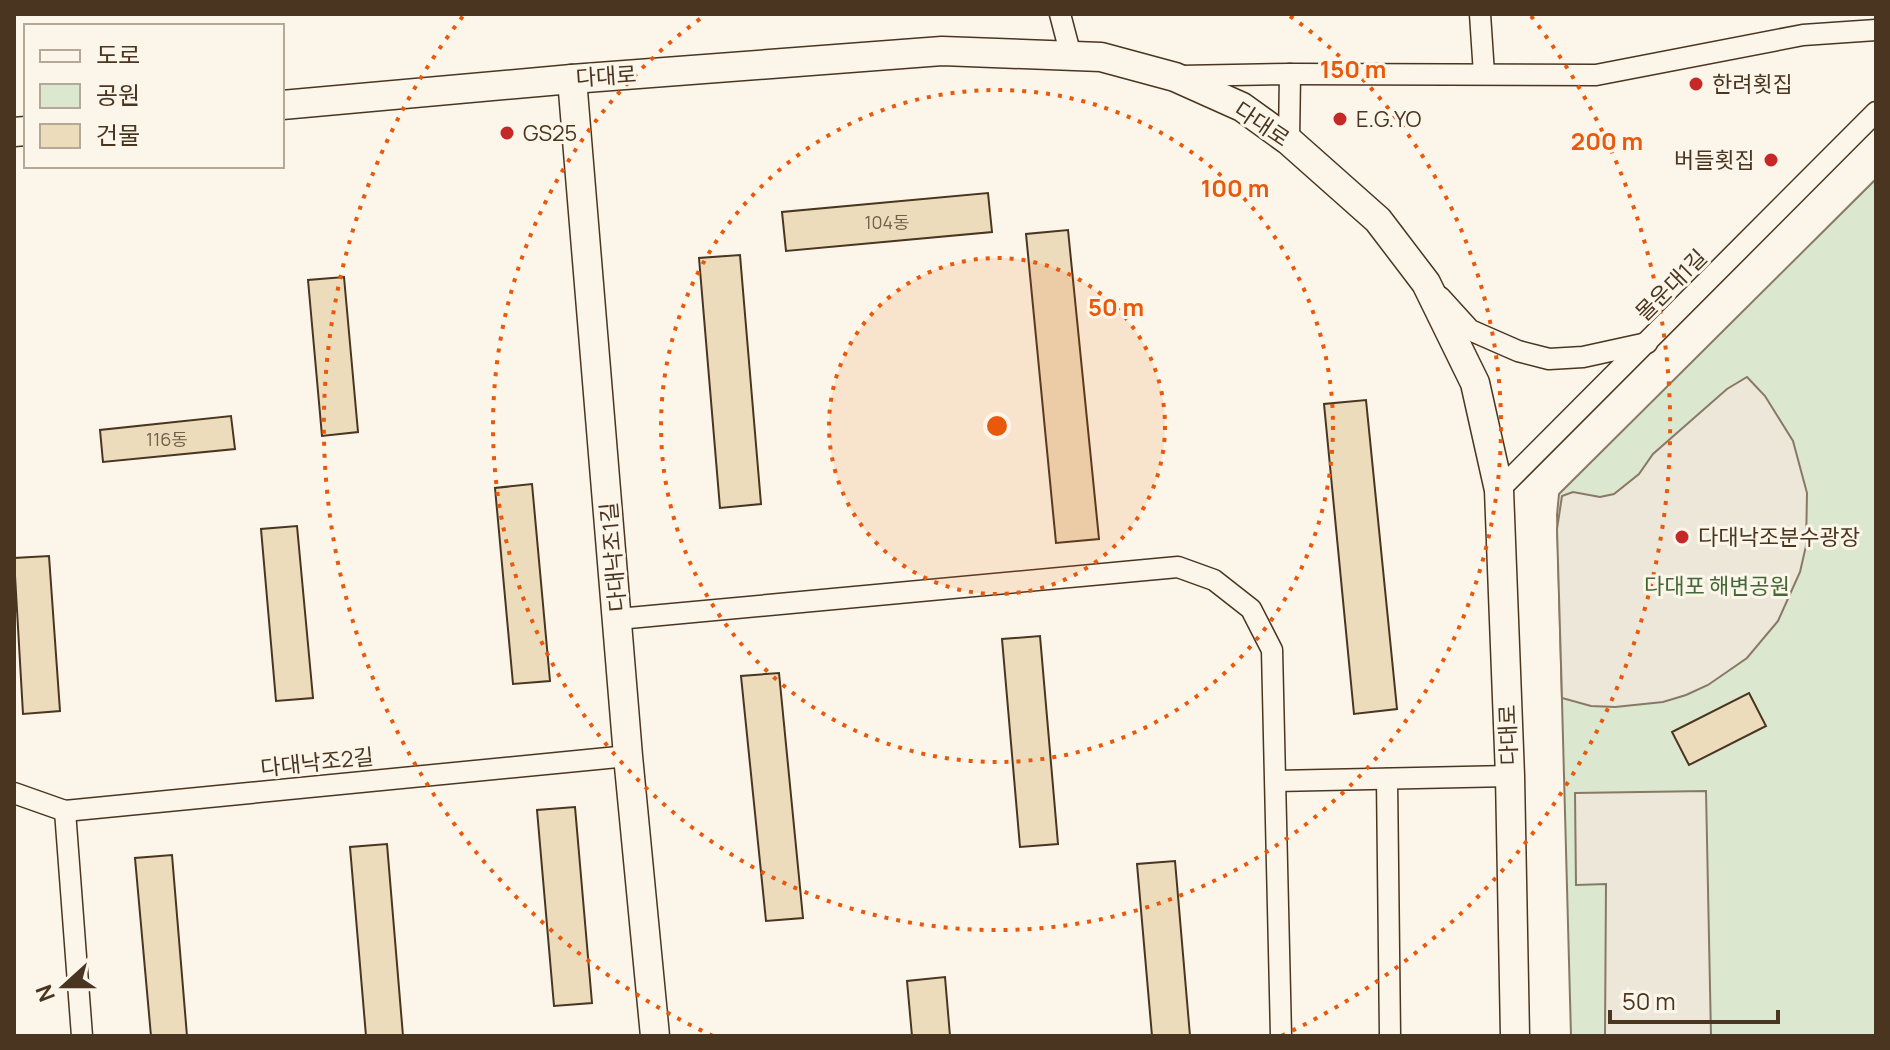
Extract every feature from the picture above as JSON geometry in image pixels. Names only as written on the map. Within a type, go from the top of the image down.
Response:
[{"type":"main road","name":"다대로","points":[[284,105],[942,51],[1101,57],[1175,77],[1242,107],[1289,141],[1378,220],[1426,283],[1475,383],[1499,490],[1510,776],[1515,1036]]},
{"type":"main road","name":"다대낙조1길","points":[[572,79],[628,756],[655,1036]]},
{"type":"street","points":[[1060,14],[1071,56]]},
{"type":"street","points":[[1480,14],[1484,74]]},
{"type":"street","points":[[1175,77],[1290,74],[1596,75],[1803,35],[1876,30]]},
{"type":"street","points":[[1289,141],[1290,74]]},
{"type":"street","name":"몰운대1길","points":[[1499,490],[1876,112]]},
{"type":"street","points":[[1426,283],[1470,330],[1518,351],[1549,359],[1583,357],[1647,343]]},
{"type":"street","points":[[618,619],[1178,567],[1214,580],[1251,609],[1272,650],[1281,1036]]},
{"type":"street","name":"다대낙조2길","points":[[14,793],[65,811],[628,756]]},
{"type":"street","points":[[1276,781],[1510,776]]},
{"type":"street","points":[[1387,779],[1390,1036]]},
{"type":"street","points":[[65,811],[82,1036]]},
{"type":"green space","name":"다대포 해변공원","points":[[1876,179],[1876,1036],[1571,1036],[1557,515],[1559,494]]},
{"type":"shaded area","name":"다대낙조분수광장","points":[[1747,377],[1765,396],[1793,441],[1807,493],[1806,546],[1800,572],[1778,621],[1747,658],[1708,685],[1686,695],[1663,702],[1615,707],[1591,706],[1562,698],[1557,529],[1562,496],[1573,492],[1600,497],[1614,494],[1639,474],[1653,454],[1727,389]]},
{"type":"shaded area","points":[[1706,791],[1711,1036],[1605,1036],[1606,884],[1576,885],[1575,793]]},
{"type":"building","points":[[988,193],[992,232],[786,251],[782,212]]},
{"type":"building","points":[[1068,230],[1099,539],[1056,543],[1026,234]]},
{"type":"building","points":[[740,255],[761,504],[720,508],[699,258]]},
{"type":"building","points":[[344,277],[358,432],[322,436],[308,280]]},
{"type":"building","points":[[1366,400],[1397,709],[1354,714],[1324,404]]},
{"type":"building","points":[[231,416],[235,449],[103,462],[100,430]]},
{"type":"building","points":[[532,484],[550,681],[513,684],[495,488]]},
{"type":"building","points":[[297,526],[313,698],[276,701],[261,529]]},
{"type":"building","points":[[49,556],[60,711],[23,714],[14,558]]},
{"type":"building","points":[[1040,636],[1058,844],[1020,847],[1002,639]]},
{"type":"building","points":[[779,673],[803,918],[766,921],[741,676]]},
{"type":"building","points":[[1749,693],[1766,726],[1689,765],[1672,732]]},
{"type":"building","points":[[575,807],[592,1003],[554,1006],[537,810]]},
{"type":"building","points":[[387,844],[403,1036],[366,1036],[350,847]]},
{"type":"building","points":[[172,855],[187,1036],[151,1036],[135,858]]},
{"type":"building","points":[[1175,861],[1190,1036],[1152,1036],[1137,864]]},
{"type":"building","points":[[945,977],[950,1036],[912,1036],[907,981]]},
{"type":"place","name":"한려횟집","points":[[1696,84]]},
{"type":"place","name":"E.G.YO","points":[[1340,119]]},
{"type":"place","name":"GS25","points":[[507,133]]},
{"type":"place","name":"버들횟집","points":[[1771,160]]},
{"type":"place","name":"다대낙조분수광장","points":[[1682,537]]}]
